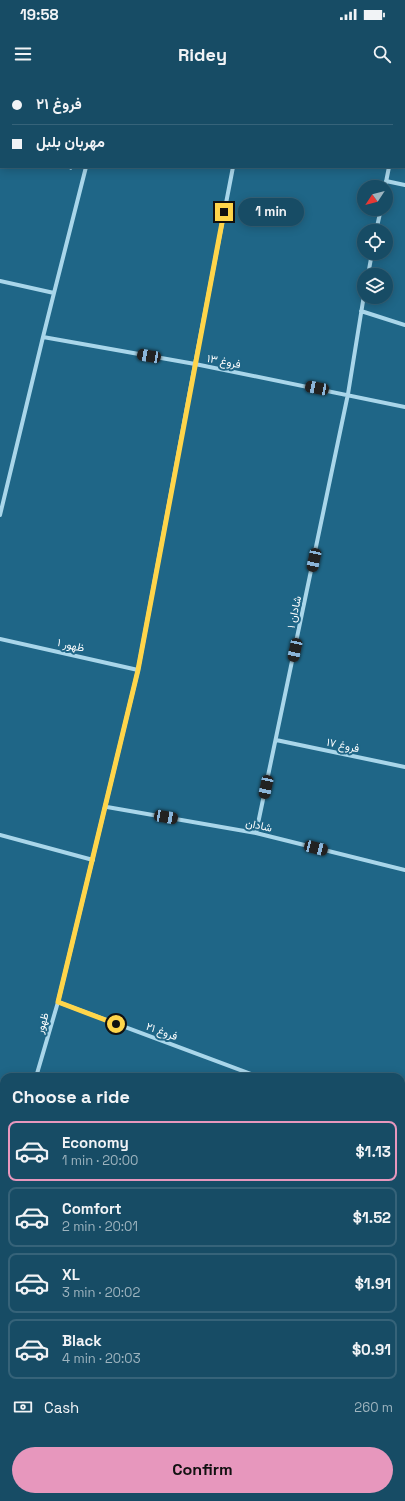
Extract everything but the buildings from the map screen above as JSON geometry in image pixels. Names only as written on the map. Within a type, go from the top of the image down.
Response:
[{"type":"street","points":[[0,515],[86,168]]},
{"type":"street","name":"ظهور","points":[[37,1073],[58,1002],[138,670],[233,168]]},
{"type":"street","points":[[386,180],[389,168]]},
{"type":"street","points":[[393,182],[405,185]]},
{"type":"street","points":[[0,281],[54,293]]},
{"type":"street","name":"شادان ۱","points":[[256,833],[348,394],[362,304]]},
{"type":"street","points":[[361,311],[405,325]]},
{"type":"street","name":"فروغ ۱۳","points":[[43,337],[195,364],[348,394],[405,407]]},
{"type":"street","name":"ظهور ۱","points":[[0,639],[138,670]]},
{"type":"street","name":"فروغ ۱۷","points":[[276,740],[405,767]]},
{"type":"street","name":"شادان","points":[[106,807],[256,833],[405,870]]},
{"type":"street","points":[[0,835],[93,860]]},
{"type":"street","name":"فروغ ۲۱","points":[[58,1002],[248,1073]]},
{"type":"route","points":[[116,1024],[58,1002],[138,670],[224,212]]}]
